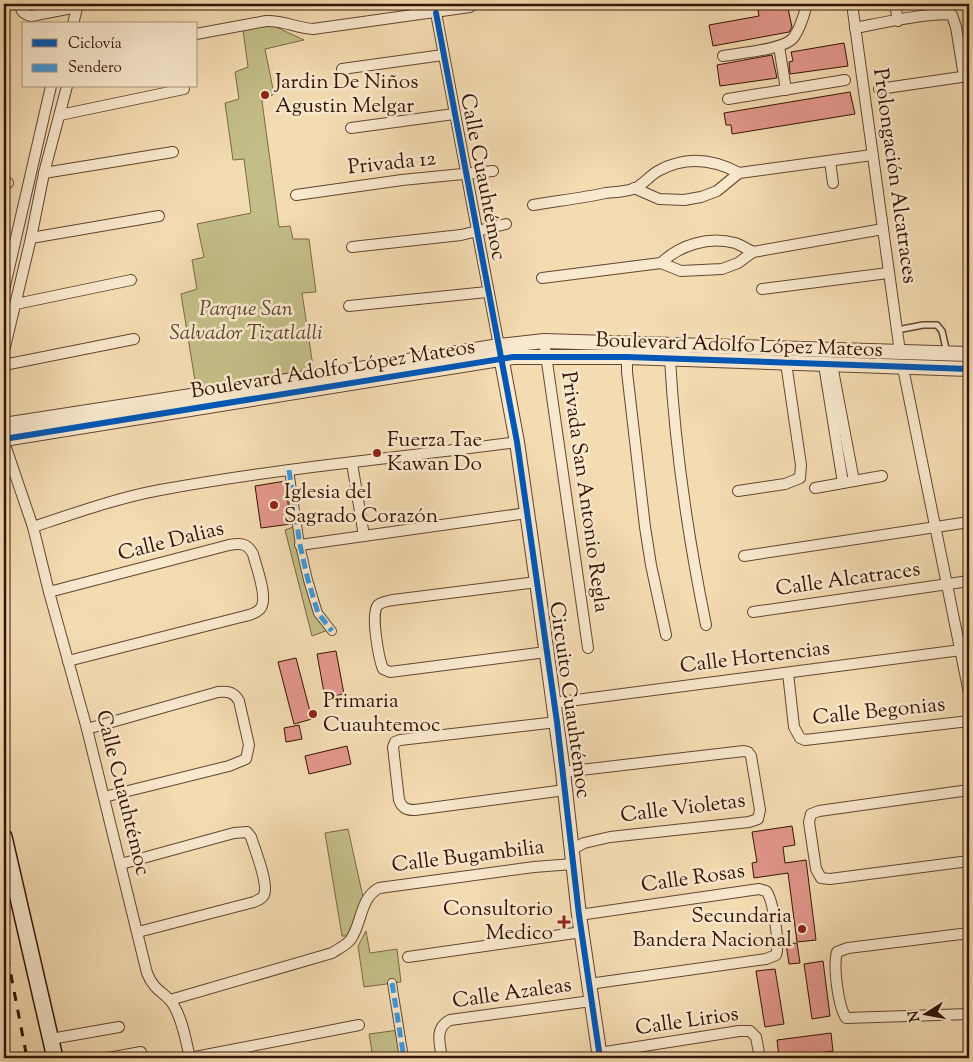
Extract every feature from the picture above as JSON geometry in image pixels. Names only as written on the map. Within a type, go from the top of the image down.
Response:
[{"type":"main road","points":[[4,837],[55,1058]]},
{"type":"street","points":[[20,4],[21,11],[31,16],[77,6],[73,22]]},
{"type":"street","points":[[723,56],[788,43],[794,38],[807,4]]},
{"type":"street","name":"Prolongación Alcatraces","points":[[852,4],[900,352]]},
{"type":"street","points":[[895,4],[898,20]]},
{"type":"street","points":[[198,34],[277,20],[301,28],[313,29],[470,7]]},
{"type":"street","name":"Calle Cuauhtémoc","points":[[436,13],[487,292],[500,352]]},
{"type":"street","points":[[855,28],[898,20],[952,15],[966,76],[879,89]]},
{"type":"street","points":[[779,46],[786,90]]},
{"type":"street","points":[[342,69],[443,55]]},
{"type":"street","points":[[728,100],[845,80]]},
{"type":"street","points":[[4,290],[52,88]]},
{"type":"street","points":[[4,351],[6,336],[16,304],[31,238],[44,173],[67,88]]},
{"type":"street","points":[[60,115],[184,89]]},
{"type":"street","points":[[351,128],[454,114]]},
{"type":"street","points":[[38,145],[50,149]]},
{"type":"street","points":[[44,173],[173,152]]},
{"type":"street","points":[[634,188],[659,199],[684,200],[702,197],[717,191],[739,173],[872,155]]},
{"type":"street","points":[[830,161],[833,182]]},
{"type":"street","points":[[533,205],[634,188],[657,171],[669,165],[681,163],[711,162],[724,165],[739,173]]},
{"type":"street","name":"Privada 12","points":[[296,195],[402,180],[493,171]]},
{"type":"street","points":[[31,238],[159,216]]},
{"type":"street","points":[[352,247],[402,240],[441,238],[506,224]]},
{"type":"street","points":[[542,278],[661,263],[681,271],[722,269],[738,263],[753,252],[883,229]]},
{"type":"street","points":[[661,263],[671,253],[699,243],[721,241],[736,243],[753,252]]},
{"type":"street","points":[[762,289],[888,273]]},
{"type":"street","points":[[16,304],[132,280]]},
{"type":"street","points":[[349,306],[487,292]]},
{"type":"street","points":[[4,365],[134,340]]},
{"type":"street","name":"Boulevard Adolfo López Mateos","points":[[4,441],[247,394],[500,352],[544,341],[969,354]]},
{"type":"street","name":"Privada San Antonio Regla","points":[[544,341],[588,648]]},
{"type":"street","name":"Boulevard Adolfo López Mateos","points":[[500,352],[545,356],[627,357],[969,369]]},
{"type":"street","name":"Circuito Cuauhtémoc","points":[[500,352],[527,512],[557,722],[579,915],[599,1056]]},
{"type":"street","points":[[627,357],[645,527],[666,635]]},
{"type":"street","points":[[670,359],[683,499],[706,625]]},
{"type":"street","points":[[738,491],[785,484],[800,478],[801,465],[786,363]]},
{"type":"street","points":[[828,365],[849,482]]},
{"type":"street","name":"Calle Alcatraces","points":[[904,368],[969,693]]},
{"type":"street","name":"Boulevard Adolfo López Mateos","points":[[4,425],[247,394]]},
{"type":"street","name":"Calle Cuauhtémoc","points":[[4,441],[33,527],[87,729],[150,981],[161,994],[170,1000],[177,1012],[190,1058]]},
{"type":"street","points":[[33,527],[91,508],[159,490],[289,470],[516,442]]},
{"type":"street","points":[[352,462],[364,536]]},
{"type":"street","points":[[289,470],[300,545],[308,580],[318,614],[332,631]]},
{"type":"street","points":[[815,488],[882,476]]},
{"type":"street","points":[[300,545],[527,512]]},
{"type":"street","points":[[744,556],[969,522]]},
{"type":"street","name":"Calle Dalias","points":[[49,592],[229,545],[245,544],[253,554],[263,596],[263,604],[254,613],[68,661]]},
{"type":"street","points":[[948,584],[969,581]]},
{"type":"street","points":[[537,582],[393,600],[379,604],[374,616],[380,657],[384,669],[390,672],[546,652]]},
{"type":"street","name":"Calle Alcatraces","points":[[753,612],[948,584]]},
{"type":"street","name":"Calle Hortencias","points":[[553,703],[961,650]]},
{"type":"street","name":"Calle Begonias","points":[[788,673],[794,727],[800,738],[805,740],[969,721]]},
{"type":"street","points":[[87,729],[218,692],[231,692],[239,701],[249,745],[246,759],[228,766],[104,797]]},
{"type":"street","points":[[557,722],[395,742],[393,747],[399,800],[405,809],[415,810],[565,790]]},
{"type":"street","name":"Calle Violetas","points":[[563,772],[744,751],[748,752],[751,756],[760,810],[758,819],[749,822],[610,837],[584,844],[572,857]]},
{"type":"street","points":[[969,790],[819,811],[811,814],[809,822],[816,870],[821,878],[825,879],[969,861]]},
{"type":"street","points":[[121,864],[234,833],[247,832],[252,837],[264,884],[264,895],[254,902],[138,932]]},
{"type":"street","name":"Calle Bugambilia","points":[[170,1000],[332,953],[351,939],[367,899],[379,888],[534,867],[572,857]]},
{"type":"street","name":"Calle Rosas","points":[[579,915],[759,889],[768,893],[771,900],[778,946],[776,955],[766,959],[589,984]]},
{"type":"street","points":[[408,957],[582,932]]},
{"type":"street","points":[[969,933],[848,948],[837,952],[835,963],[841,1008],[846,1018],[969,1014]]},
{"type":"street","points":[[392,983],[404,1058]]},
{"type":"street","name":"Calle Azaleas","points":[[442,1058],[439,1036],[440,1028],[450,1020],[591,1001]]},
{"type":"street","points":[[190,1058],[359,1025]]},
{"type":"street","points":[[51,1039],[118,1027]]},
{"type":"street","name":"Calle Lirios","points":[[599,1056],[739,1031],[750,1031],[756,1037],[760,1058]]},
{"type":"street","points":[[108,1058],[141,1052]]},
{"type":"lane","points":[[896,330],[923,325],[937,325],[942,331],[947,353]]},
{"type":"green space","name":"Parque San Salvador Tizatlalli","points":[[272,25],[304,40],[265,49],[274,94],[262,101],[279,227],[290,226],[293,239],[309,239],[316,292],[302,293],[314,373],[196,387],[181,294],[197,289],[192,260],[204,257],[197,224],[251,213],[244,159],[233,160],[225,103],[239,99],[235,72],[248,67],[243,30]]},
{"type":"green space","points":[[296,526],[310,599],[328,630],[312,636],[285,530]]},
{"type":"green space","points":[[348,829],[363,897],[348,936],[342,936],[325,833]]},
{"type":"green space","points":[[366,931],[370,953],[397,949],[401,982],[364,987],[358,946]]},
{"type":"green space","points":[[399,1030],[404,1058],[373,1058],[369,1034]]},
{"type":"building","points":[[757,4],[787,4],[792,27],[789,32],[713,46],[709,25],[759,16]]},
{"type":"building","points":[[844,43],[848,66],[790,74],[789,62],[793,61],[791,52]]},
{"type":"building","points":[[772,55],[777,78],[720,86],[717,65]]},
{"type":"building","points":[[850,92],[855,114],[732,134],[731,125],[726,125],[724,113]]},
{"type":"building","name":"Iglesia del Sagrado Corazón","points":[[285,481],[291,524],[261,528],[255,486]]},
{"type":"building","points":[[336,651],[344,694],[325,698],[317,654]]},
{"type":"building","points":[[296,658],[312,719],[294,724],[278,662]]},
{"type":"building","points":[[299,725],[302,739],[286,742],[284,728]]},
{"type":"building","points":[[347,746],[351,764],[309,774],[305,756]]},
{"type":"building","points":[[792,826],[795,845],[783,847],[785,863],[806,860],[816,940],[797,942],[788,873],[754,878],[752,863],[757,862],[752,832]]},
{"type":"building","points":[[797,943],[800,963],[789,964],[786,944]]},
{"type":"building","points":[[823,961],[830,1016],[812,1019],[804,964]]},
{"type":"building","points":[[775,969],[784,1024],[765,1027],[756,971]]},
{"type":"building","points":[[831,1033],[833,1051],[779,1058],[777,1040]]},
{"type":"railway","points":[[4,939],[27,1058]]},
{"type":"marked path","points":[[289,470],[300,545],[308,580],[318,613],[332,631]]},
{"type":"marked path","points":[[392,983],[404,1058]]},
{"type":"marked path","points":[[141,1052],[142,1058]]},
{"type":"cycle path","points":[[436,13],[517,442],[557,722],[579,915],[600,1058]]},
{"type":"cycle path","points":[[4,439],[513,357],[627,357],[969,369]]},
{"type":"place","name":"Jardin De Niños Agustin Melgar","points":[[265,95]]},
{"type":"place","name":"Fuerza Tae Kawan Do","points":[[377,453]]},
{"type":"place","name":"Iglesia del Sagrado Corazón","points":[[274,505]]},
{"type":"place","name":"Primaria Cuauhtemoc","points":[[313,714]]},
{"type":"place","name":"Consultorio Medico","points":[[564,922]]},
{"type":"place","name":"Secundaria Bandera Nacional","points":[[802,929]]}]
